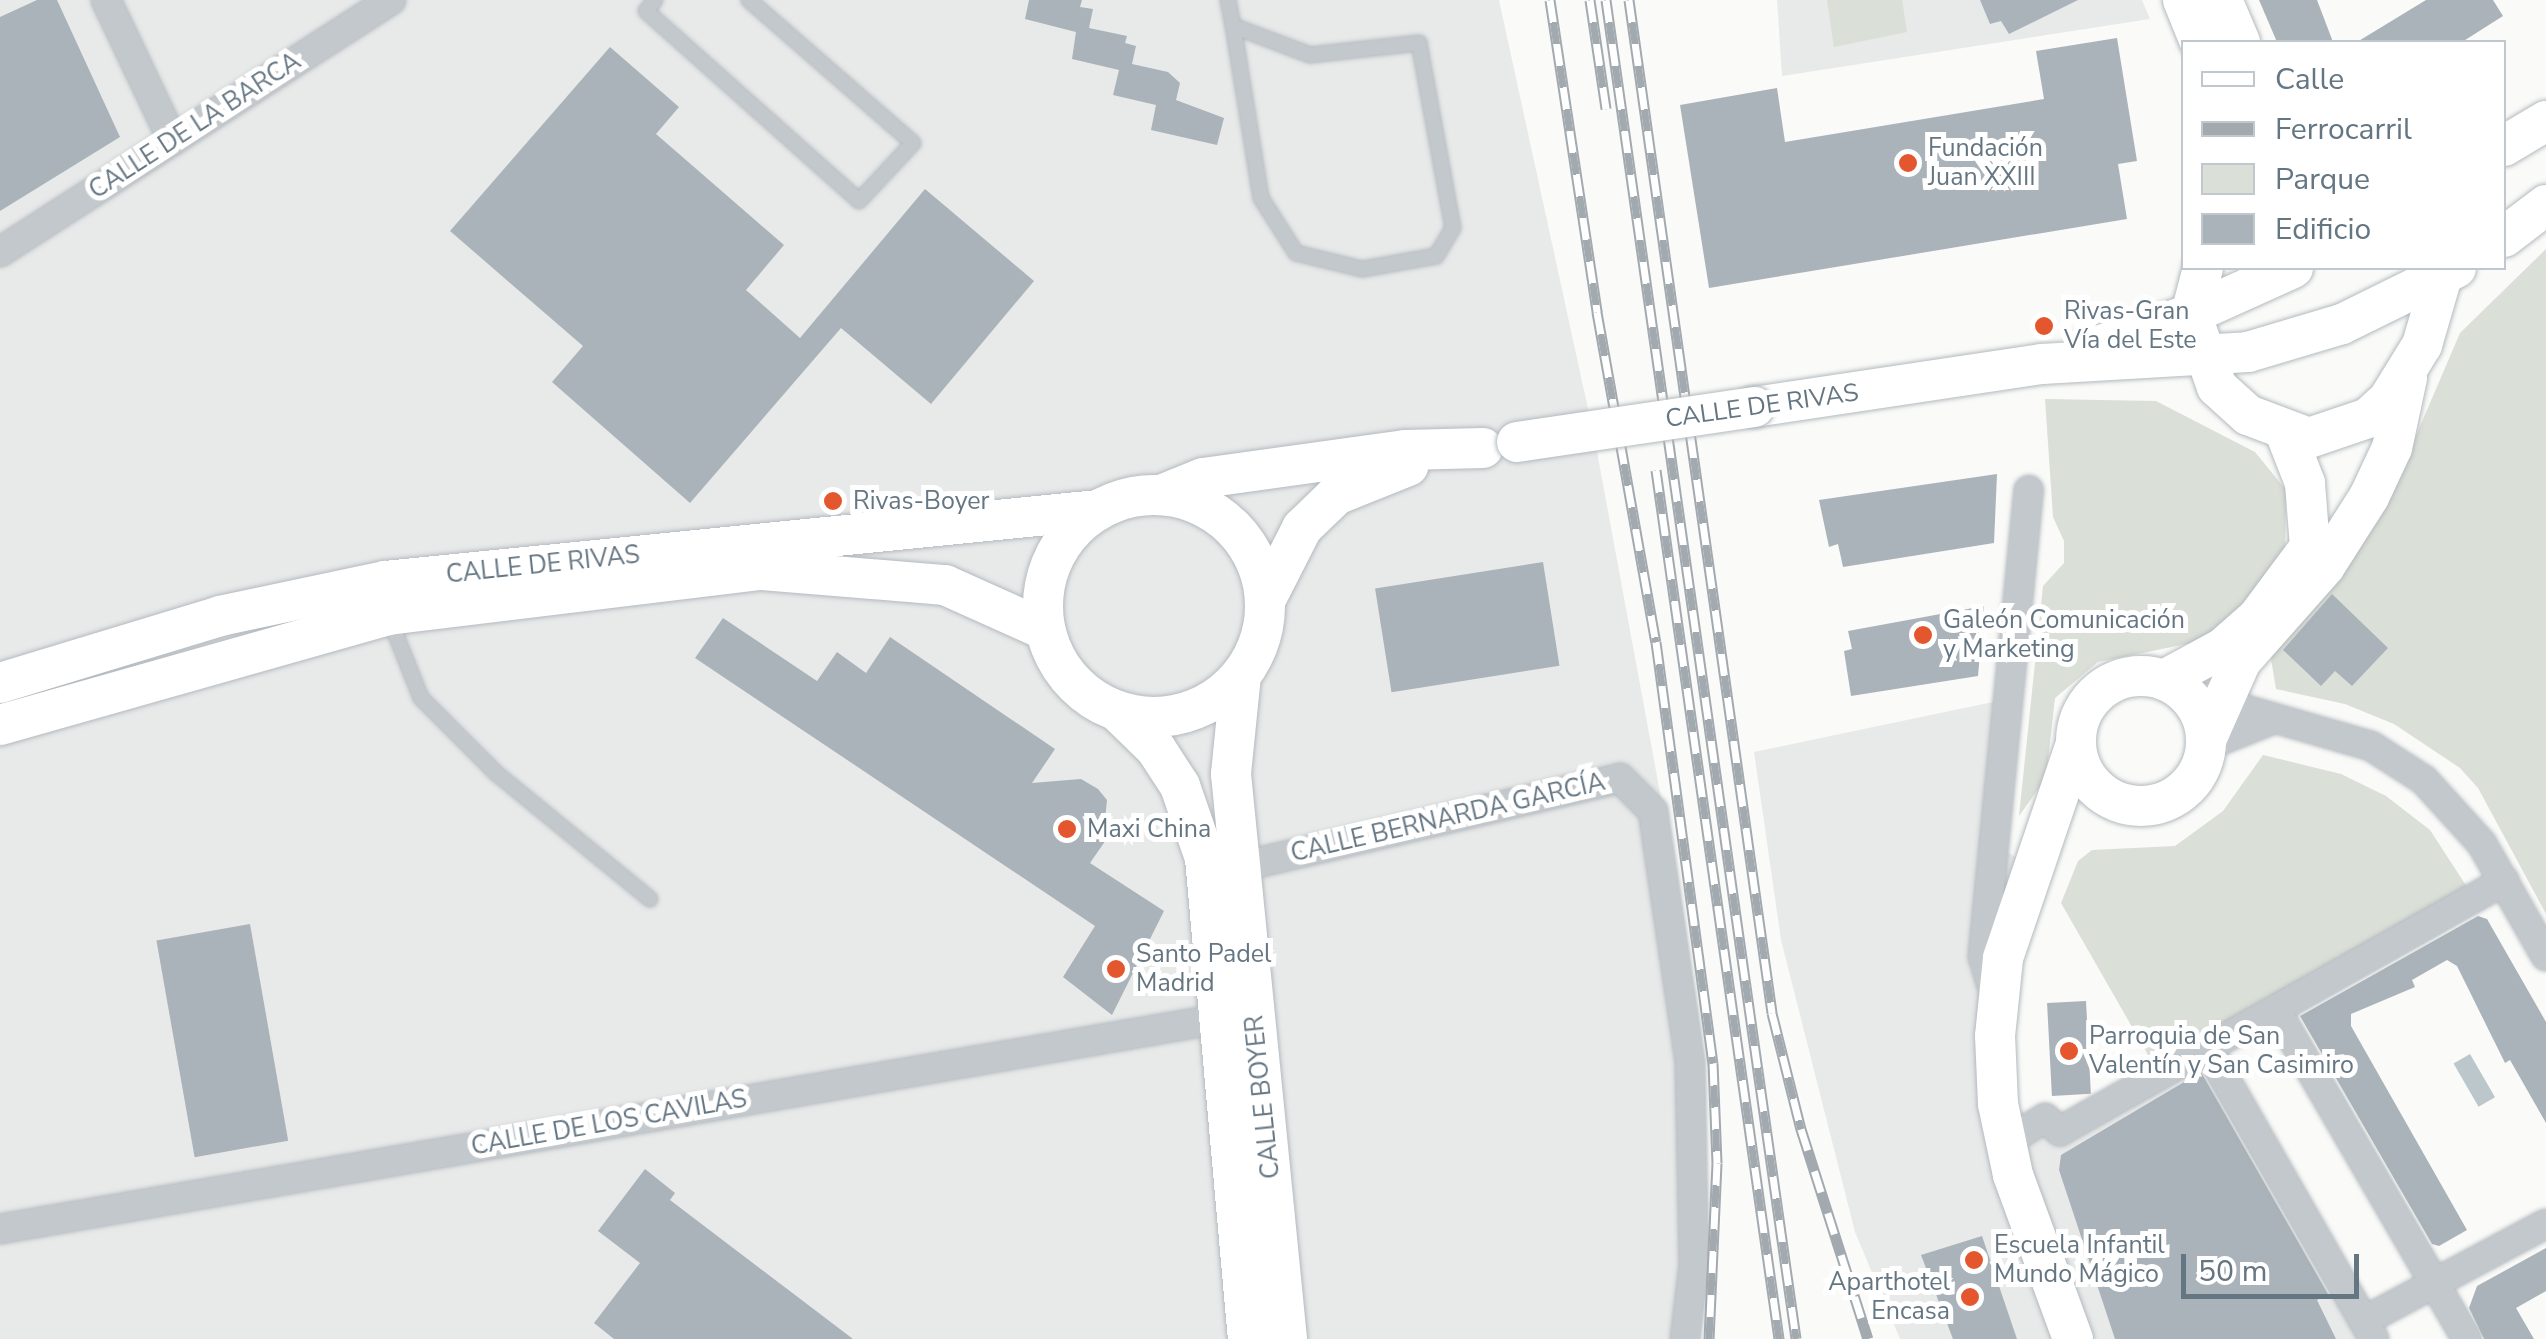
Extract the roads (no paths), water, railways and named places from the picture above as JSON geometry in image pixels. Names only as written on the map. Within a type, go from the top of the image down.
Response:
[{"type":"main road","points":[[2183,0],[2199,40]]},
{"type":"main road","points":[[2222,0],[2239,40]]},
{"type":"main road","points":[[2506,145],[2546,122]]},
{"type":"main road","points":[[2506,235],[2546,205]]},
{"type":"main road","points":[[2202,270],[2191,314],[2204,359],[2230,400],[2285,432],[2309,438],[2368,418],[2408,373]]},
{"type":"main road","name":"CALLE DE RIVAS","points":[[2042,364],[2191,314],[2290,270]]},
{"type":"main road","points":[[2196,712],[2294,606],[2348,534],[2392,448],[2408,373],[2446,270]]},
{"type":"main road","name":"CALLE DE RIVAS","points":[[1265,601],[1302,528],[1336,495],[1407,466],[1500,445],[2042,364],[2204,359],[2342,324],[2446,270]]},
{"type":"main road","points":[[2076,744],[2092,784],[2110,798],[2130,805],[2172,798],[2194,776],[2196,712],[2246,627],[2310,547],[2309,500],[2285,432]]},
{"type":"main road","name":"CALLE DE RIVAS","points":[[1161,495],[1203,478],[1405,450],[1500,445]]},
{"type":"main road","points":[[1161,495],[1200,504],[1234,528],[1256,561],[1265,601],[1260,640],[1241,676],[1190,712],[1159,718],[1118,712],[1070,681],[1045,630],[1043,596],[1052,562],[1070,532],[1097,510],[1161,495]]},
{"type":"main road","name":"CALLE DE RIVAS","points":[[0,683],[220,616],[385,580],[1097,510]]},
{"type":"main road","name":"CALLE DE RIVAS","points":[[0,725],[388,615],[794,571],[946,585],[1045,630]]},
{"type":"main road","name":"CALLE BOYER","points":[[1241,676],[1231,774],[1287,1339]]},
{"type":"main road","points":[[2073,1339],[2006,1142],[1998,1104],[1997,1003],[2015,857],[2076,744],[2078,726],[2096,694],[2128,677],[2196,712]]},
{"type":"main road","name":"CALLE BOYER","points":[[1118,712],[1156,749],[1197,825],[1248,1339]]},
{"type":"main road","points":[[2015,857],[2110,798]]},
{"type":"street","points":[[106,0],[173,142]]},
{"type":"street","name":"CALLE DE LA BARCA","points":[[0,252],[381,3]]},
{"type":"street","points":[[2015,857],[2017,562],[2029,490]]},
{"type":"street","points":[[2240,660],[2244,684],[2274,719]]},
{"type":"street","points":[[2196,712],[2274,719]]},
{"type":"street","points":[[2196,712],[2274,719],[2371,746],[2424,780],[2482,844],[2546,956]]},
{"type":"street","name":"CALLE BERNARDA GARCÍA","points":[[1239,867],[1620,778],[1652,810],[1690,1063],[1694,1264],[1685,1339]]},
{"type":"street","points":[[2006,1142],[2045,1118],[2060,1132],[2504,881]]},
{"type":"street","points":[[2276,1010],[2467,1339]]},
{"type":"street","name":"CALLE DE LOS CAVILAS","points":[[0,1229],[1218,1019]]},
{"type":"street","points":[[2208,1049],[2369,1330],[2436,1284],[2546,1224]]},
{"type":"lane","points":[[655,0],[646,11],[859,201],[913,143],[750,0]]},
{"type":"lane","points":[[1228,0],[1261,198],[1296,253],[1362,268],[1436,256],[1453,228],[1419,42],[1310,55],[1233,26]]},
{"type":"lane","points":[[388,615],[398,656],[421,698],[496,773],[650,899]]},
{"type":"railway","points":[[1550,0],[1597,312],[1656,642],[1713,1063],[1717,1163],[1709,1339]]},
{"type":"railway","points":[[1590,0],[1606,109]]},
{"type":"railway","points":[[1606,0],[1796,1339]]},
{"type":"railway","points":[[1629,0],[1772,1013],[1801,1129],[1868,1339]]},
{"type":"railway","points":[[1656,470],[1779,1339]]},
{"type":"place","name":"Fundación Juan XXIII","points":[[1908,163]]},
{"type":"place","name":"Rivas-Gran Vía del Este","points":[[2044,326]]},
{"type":"place","name":"Rivas-Boyer","points":[[833,501]]},
{"type":"place","name":"Galeón Comunicación y Marketing","points":[[1923,635]]},
{"type":"place","name":"Maxi China","points":[[1067,829]]},
{"type":"place","name":"Santo Padel Madrid","points":[[1116,969]]},
{"type":"place","name":"Parroquia de San Valentín y San Casimiro","points":[[2069,1051]]},
{"type":"place","name":"Escuela Infantil Mundo Mágico","points":[[1974,1260]]},
{"type":"place","name":"Aparthotel Encasa","points":[[1970,1297]]}]
